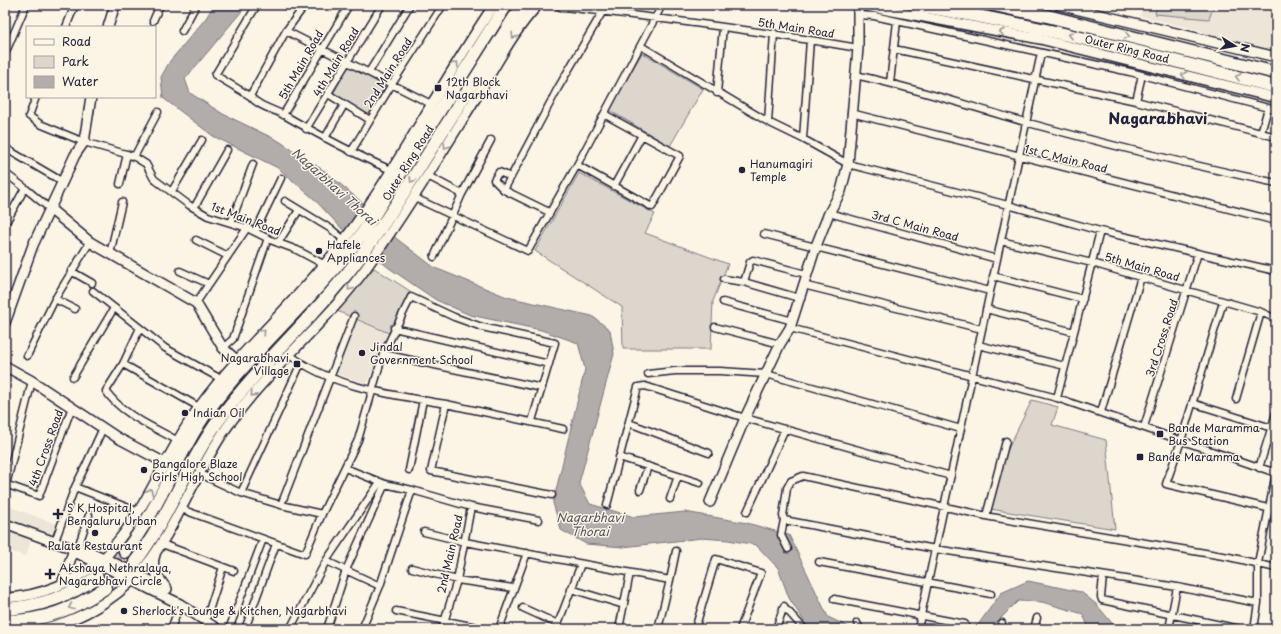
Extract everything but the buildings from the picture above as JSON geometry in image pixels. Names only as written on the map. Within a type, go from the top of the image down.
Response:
[{"type":"highway","name":"Outer Ring Road","points":[[135,562],[156,533],[207,436],[249,382],[286,351],[328,296],[351,246],[373,208],[458,82],[506,5]]},
{"type":"highway","name":"Outer Ring Road","points":[[125,552],[142,529],[198,426],[240,363],[318,288],[351,246],[388,228],[470,88],[524,5]]},
{"type":"highway","name":"Outer Ring Road","points":[[916,5],[976,15],[1092,40],[1276,87]]},
{"type":"highway","name":"Outer Ring Road","points":[[994,5],[1047,16],[1276,73]]},
{"type":"highway","points":[[5,609],[18,608],[53,600],[84,587],[98,577]]},
{"type":"highway","points":[[5,621],[17,622],[56,613],[91,598],[106,588]]},
{"type":"street","points":[[5,54],[26,5]]},
{"type":"street","points":[[66,26],[76,5]]},
{"type":"street","points":[[108,26],[115,5]]},
{"type":"street","points":[[153,21],[160,5]]},
{"type":"street","points":[[182,31],[196,5]]},
{"type":"street","points":[[258,5],[215,75],[250,96],[254,102],[283,115],[306,129],[351,152],[391,170]]},
{"type":"street","points":[[250,96],[286,31],[305,5]]},
{"type":"street","name":"5th Main Road","points":[[283,115],[321,49],[349,5]]},
{"type":"street","name":"4th Main Road","points":[[306,129],[382,5]]},
{"type":"street","points":[[369,72],[410,5]]},
{"type":"street","name":"2nd Main Road","points":[[351,152],[392,84],[443,5]]},
{"type":"street","points":[[373,208],[391,170],[494,5]]},
{"type":"street","points":[[180,604],[155,573],[153,563],[159,548],[198,474],[227,427],[286,351],[331,312],[374,257],[388,228],[414,198],[516,34],[538,5]]},
{"type":"street","points":[[414,198],[528,250],[577,165],[662,5]]},
{"type":"street","points":[[710,502],[745,418],[780,344],[792,325],[806,274],[816,246],[829,213],[841,191],[848,164],[851,113],[858,48],[858,15],[860,5],[1040,39],[1276,98]]},
{"type":"street","points":[[1059,5],[1276,57]]},
{"type":"street","name":"5th Main Road","points":[[562,6],[774,33],[858,48]]},
{"type":"street","points":[[504,190],[558,88],[603,11]]},
{"type":"street","points":[[858,15],[897,21],[1142,75],[1276,110]]},
{"type":"street","points":[[890,83],[897,21]]},
{"type":"street","points":[[717,93],[723,27]]},
{"type":"street","points":[[286,31],[431,104]]},
{"type":"street","points":[[768,122],[774,33]]},
{"type":"street","points":[[803,139],[810,40]]},
{"type":"street","points":[[641,46],[717,93],[848,164],[1008,205],[1100,231],[1276,271]]},
{"type":"street","points":[[894,49],[1136,101],[1276,137]]},
{"type":"street","points":[[918,629],[1041,53]]},
{"type":"street","points":[[855,75],[890,83],[1026,122],[1227,172],[1276,182]]},
{"type":"street","points":[[1136,101],[1142,75]]},
{"type":"street","points":[[328,94],[370,120]]},
{"type":"street","name":"1st Main Road","points":[[36,98],[29,116],[40,124],[84,142],[134,157],[146,164],[154,179],[194,208],[208,216],[247,228],[278,243],[297,250],[325,265]]},
{"type":"street","points":[[5,322],[33,245],[75,155],[84,142],[91,98]]},
{"type":"street","points":[[325,138],[344,105]]},
{"type":"street","points":[[1261,133],[1268,108]]},
{"type":"street","points":[[134,157],[158,112]]},
{"type":"street","name":"1st C Main Road","points":[[851,113],[1019,157],[1276,221]]},
{"type":"street","points":[[577,165],[652,207],[680,156],[604,114]]},
{"type":"street","points":[[614,186],[642,136]]},
{"type":"street","points":[[172,191],[202,140]]},
{"type":"street","points":[[434,256],[462,194],[491,140]]},
{"type":"street","points":[[5,148],[63,182]]},
{"type":"street","points":[[194,208],[227,150]]},
{"type":"street","points":[[120,184],[127,154]]},
{"type":"street","points":[[231,223],[253,164]]},
{"type":"street","points":[[511,177],[499,172],[494,180],[504,190],[549,212]]},
{"type":"street","points":[[5,173],[90,242],[196,303],[223,348],[240,363]]},
{"type":"street","points":[[428,176],[462,194]]},
{"type":"street","points":[[255,232],[281,178]]},
{"type":"street","points":[[5,224],[25,188]]},
{"type":"street","points":[[5,598],[30,595],[62,584],[101,560],[139,512],[178,441],[199,407],[221,379],[240,363],[325,265],[351,246],[331,229],[285,201]]},
{"type":"street","points":[[110,254],[122,202]]},
{"type":"street","points":[[278,243],[299,210]]},
{"type":"street","name":"3rd C Main Road","points":[[829,213],[997,259]]},
{"type":"street","points":[[196,303],[247,228]]},
{"type":"street","points":[[1057,398],[1100,231]]},
{"type":"street","points":[[764,234],[990,291]]},
{"type":"street","points":[[223,348],[233,339],[268,238]]},
{"type":"street","points":[[196,240],[228,256]]},
{"type":"street","name":"5th Main Road","points":[[1001,241],[1092,263],[1261,312],[1276,319]]},
{"type":"street","points":[[27,356],[55,299],[90,242]]},
{"type":"street","name":"3rd Cross Road","points":[[1144,428],[1198,253]]},
{"type":"street","points":[[744,282],[750,262],[753,260],[806,274]]},
{"type":"street","points":[[71,271],[92,283]]},
{"type":"street","points":[[180,271],[209,284]]},
{"type":"street","points":[[993,276],[1083,299]]},
{"type":"street","points":[[1100,412],[1141,277]]},
{"type":"street","points":[[724,279],[744,282],[799,298]]},
{"type":"street","points":[[803,285],[982,329]]},
{"type":"street","points":[[93,291],[165,348],[221,379]]},
{"type":"street","points":[[180,509],[305,554],[322,514],[358,440],[371,390],[383,354],[394,328],[411,297],[482,327],[555,343],[532,421]]},
{"type":"street","points":[[55,299],[75,309]]},
{"type":"street","points":[[723,302],[792,325],[972,376],[1057,398],[1276,473],[1258,563],[1258,604],[1254,629]]},
{"type":"street","points":[[1223,302],[1182,441],[1166,484],[1276,510]]},
{"type":"street","points":[[73,377],[114,308]]},
{"type":"street","points":[[986,309],[1074,332]]},
{"type":"street","points":[[1236,399],[1261,312]]},
{"type":"street","points":[[281,505],[354,316]]},
{"type":"street","points":[[715,327],[780,344]]},
{"type":"street","points":[[140,328],[123,364],[106,391],[112,400],[127,411],[178,441]]},
{"type":"street","points":[[394,328],[549,364]]},
{"type":"street","points":[[978,345],[1065,366]]},
{"type":"street","points":[[286,351],[301,363],[331,377],[371,390],[532,421],[563,429]]},
{"type":"street","points":[[383,354],[542,388]]},
{"type":"street","points":[[242,493],[301,363]]},
{"type":"street","points":[[123,364],[199,407]]},
{"type":"street","points":[[5,366],[32,381],[102,428],[165,463]]},
{"type":"street","points":[[648,374],[675,371],[720,371],[766,374],[961,429]]},
{"type":"street","points":[[6,484],[32,381]]},
{"type":"street","points":[[607,505],[638,388],[645,386],[745,418],[951,476]]},
{"type":"street","points":[[409,470],[423,400]]},
{"type":"street","points":[[1192,403],[1272,428]]},
{"type":"street","points":[[446,404],[431,471],[552,495]]},
{"type":"street","name":"4th Cross Road","points":[[6,484],[39,496],[72,407]]},
{"type":"street","points":[[1259,468],[1276,413]]},
{"type":"street","points":[[628,423],[709,453]]},
{"type":"street","points":[[55,540],[74,487],[86,465],[102,428]]},
{"type":"street","points":[[747,512],[785,429]]},
{"type":"street","points":[[1268,440],[1276,443]]},
{"type":"street","points":[[986,516],[1006,441]]},
{"type":"street","points":[[619,457],[700,483]]},
{"type":"street","points":[[640,490],[648,466]]},
{"type":"street","points":[[345,468],[383,483],[471,507],[539,520]]},
{"type":"street","points":[[198,474],[242,493],[281,505],[322,514]]},
{"type":"street","points":[[670,500],[678,476]]},
{"type":"street","points":[[788,549],[781,535],[784,520],[784,506],[788,488],[792,481],[803,476],[944,508],[1258,563],[1276,568]]},
{"type":"street","points":[[290,629],[326,561],[383,483]]},
{"type":"street","points":[[327,629],[346,570],[383,483]]},
{"type":"street","points":[[74,487],[139,512]]},
{"type":"street","points":[[362,629],[380,586],[412,490]]},
{"type":"street","name":"2nd Main Road","points":[[442,629],[443,621],[457,580],[471,507]]},
{"type":"street","points":[[62,584],[89,514]]},
{"type":"street","points":[[784,520],[935,549],[1177,587],[1258,604]]},
{"type":"street","points":[[5,524],[55,540],[76,548],[77,553],[101,560],[136,578],[180,604],[205,623],[217,629]]},
{"type":"street","points":[[424,532],[465,542],[527,552],[581,564],[670,580]]},
{"type":"street","points":[[229,629],[263,539]]},
{"type":"street","points":[[245,629],[276,544]]},
{"type":"street","points":[[159,548],[234,571]]},
{"type":"street","points":[[41,629],[69,621],[99,606],[136,578],[159,548]]},
{"type":"street","points":[[658,629],[676,551]]},
{"type":"street","points":[[499,629],[527,552]]},
{"type":"street","points":[[695,629],[716,559],[761,574],[740,629]]},
{"type":"street","points":[[101,560],[117,572],[167,589]]},
{"type":"street","points":[[326,561],[380,586]]},
{"type":"street","points":[[819,562],[991,594]]},
{"type":"street","points":[[523,608],[557,627],[581,564]]},
{"type":"street","points":[[205,623],[223,567]]},
{"type":"street","points":[[412,568],[457,580],[513,588]]},
{"type":"street","points":[[619,629],[630,573]]},
{"type":"street","points":[[1103,576],[1102,600],[1172,615],[1218,627],[1240,629]]},
{"type":"street","points":[[1170,629],[1177,587]]},
{"type":"street","points":[[571,589],[624,605]]},
{"type":"street","points":[[834,599],[965,624]]},
{"type":"street","points":[[172,629],[180,604]]},
{"type":"street","points":[[776,629],[784,606],[804,629]]},
{"type":"street","points":[[396,610],[476,628]]},
{"type":"street","points":[[1034,629],[1037,618]]},
{"type":"shaded area","points":[[1143,5],[1276,5],[1276,54],[1203,37],[1203,31],[1140,16]]},
{"type":"shaded area","name":"Jindal Government School","points":[[357,320],[389,333],[367,384],[335,373]]},
{"type":"shaded area","points":[[5,505],[56,524],[52,535],[5,519]]},
{"type":"shaded area","points":[[5,529],[32,537],[26,556],[5,550]]},
{"type":"green space","points":[[1157,5],[1214,5],[1209,19],[1155,14]]},
{"type":"green space","points":[[642,53],[703,89],[670,146],[609,110]]},
{"type":"green space","points":[[348,66],[385,86],[366,120],[330,100]]},
{"type":"green space","points":[[579,173],[655,214],[645,233],[728,264],[713,301],[711,349],[623,349],[622,307],[535,251]]},
{"type":"green space","points":[[374,268],[410,291],[389,333],[337,311]]},
{"type":"green space","points":[[1032,400],[1058,407],[1052,425],[1106,440],[1115,529],[990,509],[1004,457]]},
{"type":"water","name":"Nagarbhavi Thorai","points":[[214,5],[247,5],[185,79],[190,93],[223,114],[279,141],[326,172],[365,205],[397,239],[435,268],[507,297],[592,316],[610,330],[614,354],[579,483],[590,504],[634,517],[685,512],[747,523],[789,535],[828,617],[853,629],[809,629],[789,598],[778,568],[756,545],[728,540],[702,538],[623,547],[586,544],[561,530],[553,503],[585,369],[578,343],[541,330],[470,315],[436,300],[389,268],[345,232],[314,199],[278,168],[213,136],[163,98],[161,77],[170,61],[206,18]]},
{"type":"water","points":[[1028,581],[1081,592],[1096,604],[1117,629],[1089,629],[1083,614],[1042,602],[1018,601],[990,629],[975,629],[1001,593]]},
{"type":"tunnel","points":[[97,577],[125,552]]},
{"type":"tunnel","points":[[105,588],[130,567]]},
{"type":"place","name":"12th Block Nagarbhavi","points":[[438,88]]},
{"type":"place","name":"Hanumagiri Temple","points":[[742,170]]},
{"type":"place","name":"Hafele Appliances","points":[[319,251]]},
{"type":"place","name":"Jindal Government School","points":[[362,353]]},
{"type":"place","name":"Nagarabhavi Village","points":[[297,364]]},
{"type":"place","name":"Indian Oil","points":[[185,413]]},
{"type":"place","name":"Bande Maramma Bus Station","points":[[1160,434]]},
{"type":"place","name":"Bande Maramma","points":[[1140,457]]},
{"type":"place","name":"Bangalore Blaze Girls High School","points":[[144,470]]},
{"type":"place","name":"S K Hospital, Bengaluru Urban","points":[[58,514]]},
{"type":"place","name":"Palate Restaurant","points":[[95,533]]},
{"type":"place","name":"Akshaya Nethralaya, Nagarabhavi Circle","points":[[50,574]]},
{"type":"place","name":"Sherlock's Lounge & Kitchen, Nagarbhavi","points":[[124,611]]},
{"type":"district","name":"Nagarabhavi","points":[[1158,119]]}]
